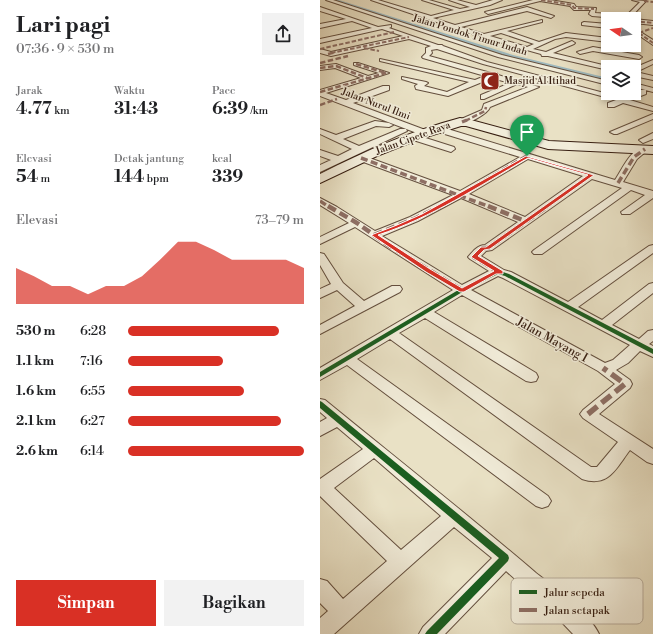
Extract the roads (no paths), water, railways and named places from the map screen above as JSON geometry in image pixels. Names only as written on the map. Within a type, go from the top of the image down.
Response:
[{"type":"main road","name":"Jalan Cipete Raya","points":[[320,179],[360,154],[462,122],[548,145],[563,147],[647,146]]},
{"type":"street","name":"Jalan Pondok Timur Indah","points":[[328,0],[466,40],[528,61],[601,77]]},
{"type":"street","name":"Jalan Pondok Timur Indah","points":[[341,0],[367,8],[458,42],[601,81]]},
{"type":"street","points":[[373,0],[428,17],[441,23],[527,49],[601,66]]},
{"type":"street","points":[[424,0],[461,10]]},
{"type":"street","points":[[430,2],[439,0]]},
{"type":"street","points":[[451,0],[518,19]]},
{"type":"street","points":[[475,0],[489,3]]},
{"type":"street","points":[[320,41],[490,4],[489,3],[500,0]]},
{"type":"street","points":[[481,13],[538,0],[572,5],[574,8],[594,9],[592,14],[601,15]]},
{"type":"street","points":[[634,0],[653,7]]},
{"type":"street","points":[[367,8],[404,1]]},
{"type":"street","points":[[633,12],[642,3],[653,2]]},
{"type":"street","points":[[400,8],[413,5]]},
{"type":"street","points":[[320,9],[509,69],[601,93]]},
{"type":"street","points":[[431,9],[446,14]]},
{"type":"street","points":[[454,27],[527,9],[551,16]]},
{"type":"street","points":[[320,14],[329,12]]},
{"type":"street","points":[[466,40],[500,32],[538,20],[513,13]]},
{"type":"street","points":[[320,20],[340,16]]},
{"type":"street","points":[[320,26],[351,20]]},
{"type":"street","points":[[441,23],[453,20]]},
{"type":"street","points":[[641,22],[653,23]]},
{"type":"street","points":[[471,23],[540,44]]},
{"type":"street","points":[[320,33],[364,24]]},
{"type":"street","points":[[584,24],[601,25]]},
{"type":"street","points":[[641,32],[653,28]]},
{"type":"street","points":[[320,50],[394,32]]},
{"type":"street","points":[[515,36],[529,33]]},
{"type":"street","points":[[641,35],[649,39],[653,43]]},
{"type":"street","points":[[527,49],[566,36],[601,39]]},
{"type":"street","points":[[320,50],[328,54],[409,37]]},
{"type":"street","points":[[410,45],[423,42]]},
{"type":"street","points":[[458,42],[428,49],[429,53],[425,57],[534,87]]},
{"type":"street","points":[[404,78],[424,83],[419,87],[448,94],[572,43]]},
{"type":"street","points":[[362,47],[379,51]]},
{"type":"street","points":[[560,48],[602,57]]},
{"type":"street","points":[[580,52],[591,49],[601,50]]},
{"type":"street","points":[[588,63],[613,52],[636,56],[626,60]]},
{"type":"street","points":[[320,63],[348,56]]},
{"type":"street","points":[[382,60],[476,82]]},
{"type":"street","points":[[641,68],[653,62]]},
{"type":"street","points":[[320,93],[386,72],[356,64]]},
{"type":"street","points":[[320,68],[336,66],[367,78]]},
{"type":"street","points":[[641,74],[653,78]]},
{"type":"street","points":[[462,122],[485,111],[487,106],[552,80]]},
{"type":"street","points":[[484,97],[517,82]]},
{"type":"street","points":[[641,87],[653,90]]},
{"type":"street","points":[[345,102],[386,88]]},
{"type":"street","points":[[564,88],[585,88]]},
{"type":"street","points":[[643,92],[653,95]]},
{"type":"street","name":"Jalan Nurul Ilmi","points":[[320,93],[425,133]]},
{"type":"street","points":[[320,105],[336,99]]},
{"type":"street","points":[[611,106],[625,100],[653,109]]},
{"type":"street","points":[[614,132],[653,116]]},
{"type":"street","points":[[320,169],[339,160],[360,154],[403,131],[385,123],[375,123],[336,138]]},
{"type":"street","points":[[438,129],[653,194]]},
{"type":"street","points":[[320,131],[336,138],[360,154],[525,221]]},
{"type":"street","points":[[618,183],[634,157],[647,146],[653,136]]},
{"type":"street","points":[[413,137],[450,149]]},
{"type":"street","points":[[487,152],[496,146]]},
{"type":"street","points":[[320,152],[339,160]]},
{"type":"street","points":[[374,235],[399,227],[418,218],[527,156]]},
{"type":"street","points":[[592,175],[488,248],[483,248],[474,257],[653,352]]},
{"type":"street","points":[[538,252],[629,187]]},
{"type":"street","points":[[626,212],[653,194]]},
{"type":"street","name":"Jalan Mayang I","points":[[320,201],[357,222],[421,266],[603,368],[625,384],[588,414],[628,441]]},
{"type":"street","points":[[320,241],[350,226]]},
{"type":"street","points":[[568,308],[653,248]]},
{"type":"street","points":[[320,256],[338,285],[363,307]]},
{"type":"street","points":[[320,375],[462,290],[495,272],[500,272]]},
{"type":"street","points":[[320,294],[338,285]]},
{"type":"street","points":[[603,326],[653,287]]},
{"type":"street","points":[[320,330],[396,289]]},
{"type":"street","points":[[425,312],[531,377]]},
{"type":"street","points":[[390,333],[588,474],[600,474],[628,441],[653,457]]},
{"type":"street","points":[[603,368],[609,369],[617,364],[653,334]]},
{"type":"street","points":[[348,359],[542,502]]},
{"type":"street","points":[[320,404],[528,578]]},
{"type":"street","points":[[320,430],[338,419]]},
{"type":"street","points":[[374,449],[321,488],[401,562]]},
{"type":"street","points":[[320,632],[454,516]]},
{"type":"street","points":[[430,634],[505,558]]},
{"type":"street","points":[[320,588],[343,613]]},
{"type":"street","points":[[578,624],[588,634]]},
{"type":"waterway","points":[[334,0],[511,56],[601,78]]},
{"type":"place","name":"Masjid Al Itihad","points":[[490,81]]}]
